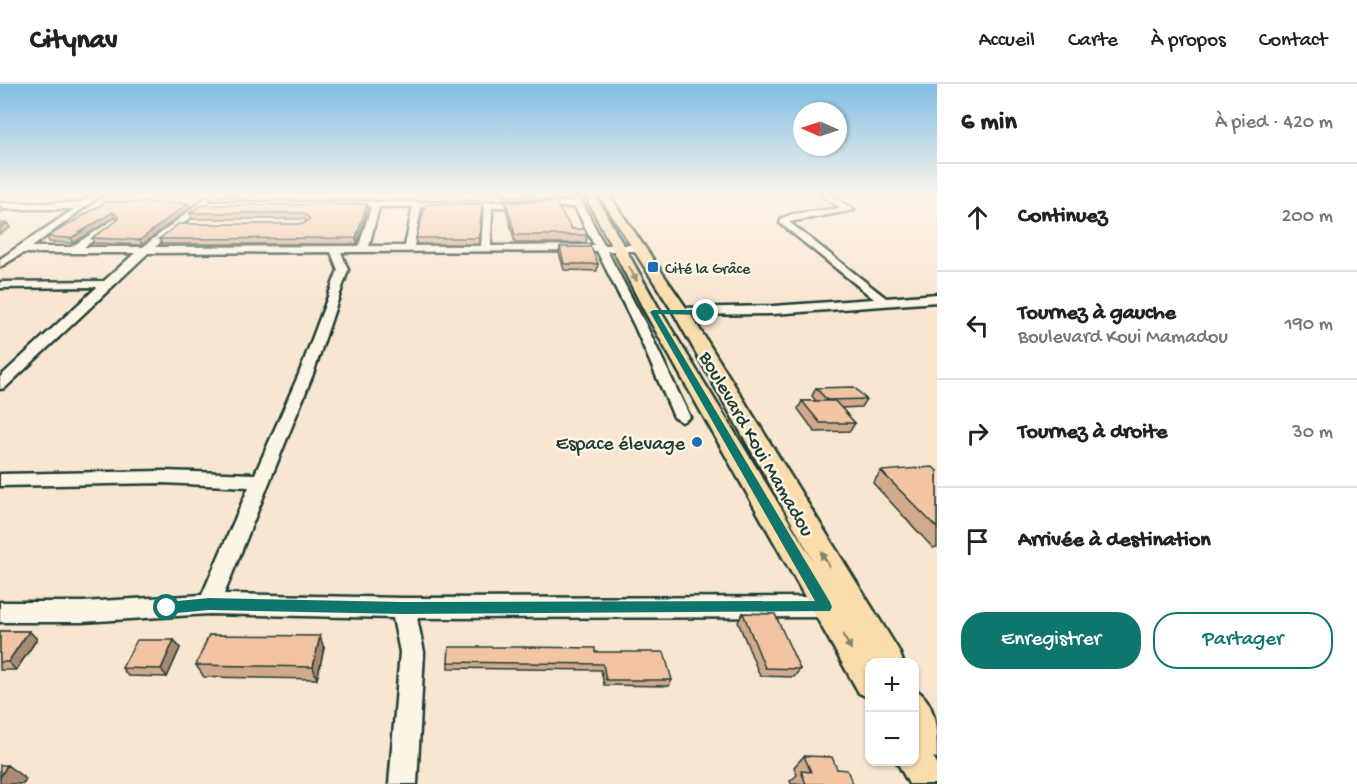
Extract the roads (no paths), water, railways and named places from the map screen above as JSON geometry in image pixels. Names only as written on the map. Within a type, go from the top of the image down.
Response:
[{"type":"main road","name":"Boulevard Koui Mamadou","points":[[608,228],[653,312],[865,673]]},
{"type":"main road","name":"Boulevard Koui Mamadou","points":[[613,228],[619,248],[681,312],[885,658]]},
{"type":"main road","points":[[653,312],[681,312]]},
{"type":"main road","points":[[919,712],[937,741]]},
{"type":"main road","points":[[919,766],[929,784]]},
{"type":"street","points":[[0,264],[51,228]]},
{"type":"street","points":[[73,249],[106,228]]},
{"type":"street","points":[[0,385],[105,285],[147,249],[177,228]]},
{"type":"street","points":[[363,248],[367,228]]},
{"type":"street","points":[[409,248],[413,228]]},
{"type":"street","points":[[486,247],[487,228]]},
{"type":"street","points":[[601,228],[619,248],[641,327],[682,417]]},
{"type":"street","points":[[790,228],[870,289],[883,302]]},
{"type":"street","points":[[21,250],[292,245],[334,249],[619,248]]},
{"type":"street","points":[[209,604],[306,374],[343,270],[334,249]]},
{"type":"street","points":[[0,285],[105,285]]},
{"type":"street","points":[[681,312],[773,310],[937,298]]},
{"type":"street","points":[[0,480],[152,475],[203,476],[261,481]]},
{"type":"street","points":[[0,612],[82,612],[209,604],[403,608],[826,607]]},
{"type":"street","points":[[403,608],[412,652],[403,784]]},
{"type":"place","name":"Cité la Grâce","points":[[653,267]]},
{"type":"place","name":"Espace élevage","points":[[697,442]]}]
